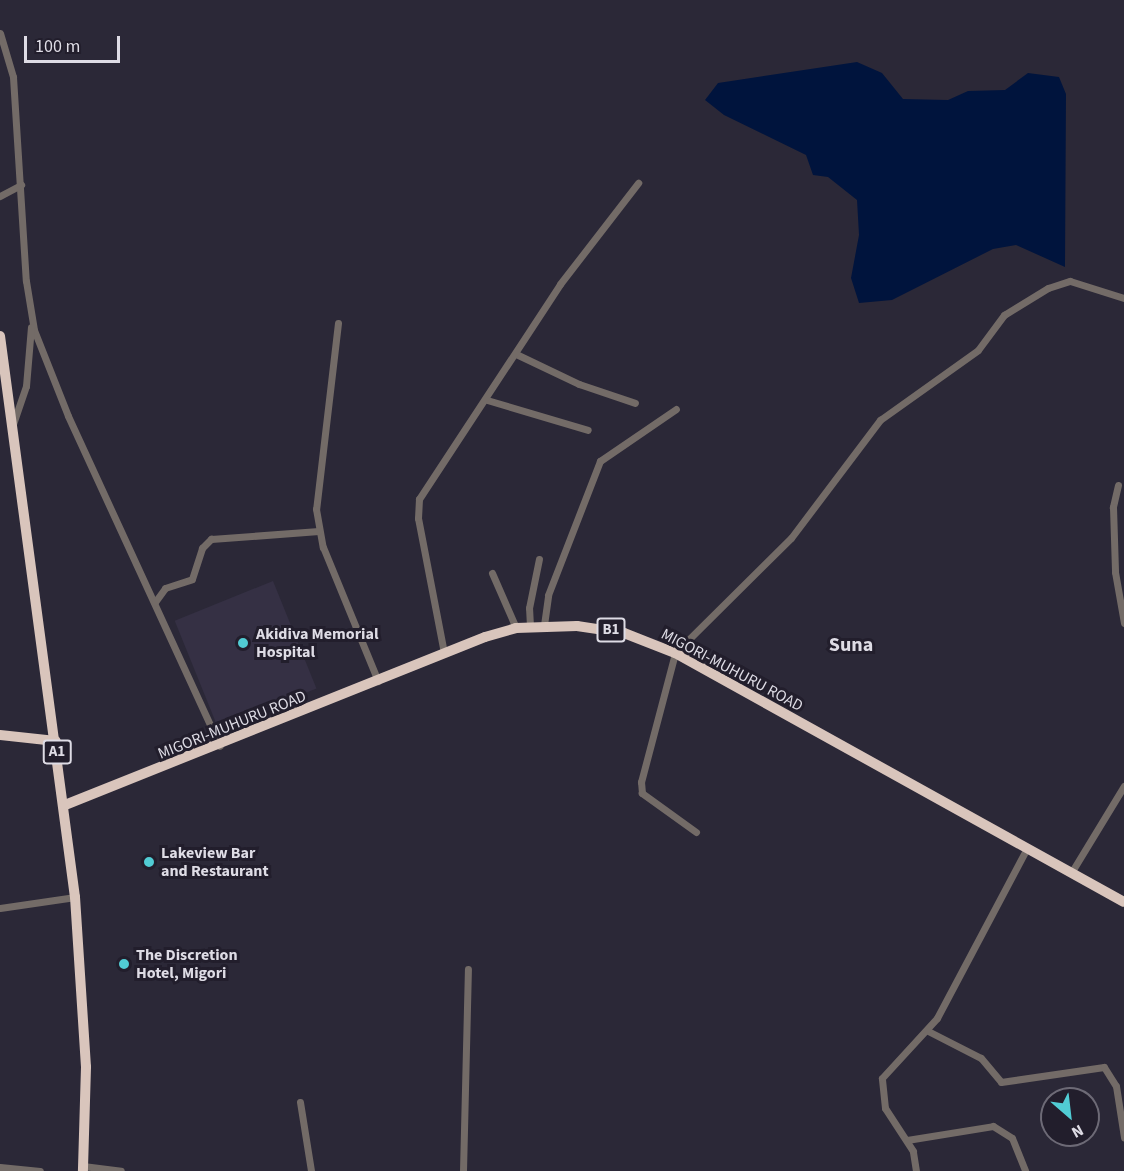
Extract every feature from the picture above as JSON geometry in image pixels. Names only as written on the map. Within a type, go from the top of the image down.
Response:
[{"type":"highway","name":"A1","points":[[0,336],[56,741],[75,897],[86,1067],[83,1168]]},
{"type":"highway","name":"MIGORI-MUHURU ROAD","points":[[64,805],[220,746],[444,653],[516,628],[544,625],[603,628],[675,653],[1026,850],[1124,902]]},
{"type":"highway","points":[[29,735],[54,727]]},
{"type":"highway","points":[[0,735],[29,735],[56,741]]},
{"type":"street","points":[[0,33],[13,77],[31,321],[26,386],[13,424]]},
{"type":"street","points":[[444,653],[418,518],[418,499],[487,400],[560,284],[638,183]]},
{"type":"street","points":[[0,196],[21,185]]},
{"type":"street","points":[[696,832],[642,793],[640,782],[675,653],[791,538],[880,420],[978,350],[1004,315],[1048,288],[1070,281],[1124,298]]},
{"type":"street","points":[[31,321],[68,416],[220,746]]},
{"type":"street","points":[[338,323],[317,481],[319,531],[378,681]]},
{"type":"street","points":[[516,354],[579,384],[635,403]]},
{"type":"street","points":[[487,400],[588,430]]},
{"type":"street","points":[[544,625],[548,596],[600,461],[676,409]]},
{"type":"street","points":[[1118,485],[1113,507],[1115,572],[1124,623]]},
{"type":"street","points":[[148,586],[165,588],[192,579],[202,548],[211,539],[319,531]]},
{"type":"street","points":[[530,626],[529,608],[539,559]]},
{"type":"street","points":[[492,573],[516,628]]},
{"type":"street","points":[[155,602],[165,588]]},
{"type":"street","points":[[1071,873],[1124,786]]},
{"type":"street","points":[[916,1171],[908,1140],[885,1108],[879,1086],[890,1068],[928,1031],[1026,850]]},
{"type":"street","points":[[0,908],[75,897]]},
{"type":"street","points":[[463,1171],[468,969]]},
{"type":"street","points":[[928,1031],[981,1058],[1001,1082],[1080,1067],[1106,1068],[1116,1086],[1124,1137]]},
{"type":"street","points":[[300,1102],[310,1171]]},
{"type":"street","points":[[908,1140],[993,1126],[1012,1138],[1025,1171]]},
{"type":"street","points":[[0,1167],[40,1171]]},
{"type":"street","points":[[83,1168],[121,1171]]},
{"type":"shaded area","name":"Akidiva Memorial Hospital","points":[[273,581],[316,689],[218,728],[175,621]]},
{"type":"water","points":[[857,62],[882,73],[903,99],[948,100],[968,91],[1005,90],[1028,73],[1059,77],[1066,94],[1065,267],[1016,245],[993,249],[892,300],[859,303],[851,278],[859,235],[857,200],[828,177],[813,175],[806,155],[724,115],[705,100],[718,83]]},
{"type":"place","name":"Akidiva Memorial Hospital","points":[[243,643]]},
{"type":"place","name":"Lakeview Bar and Restaurant","points":[[149,862]]},
{"type":"place","name":"The Discretion Hotel, Migori","points":[[124,964]]},
{"type":"district","name":"Suna","points":[[851,645]]}]
